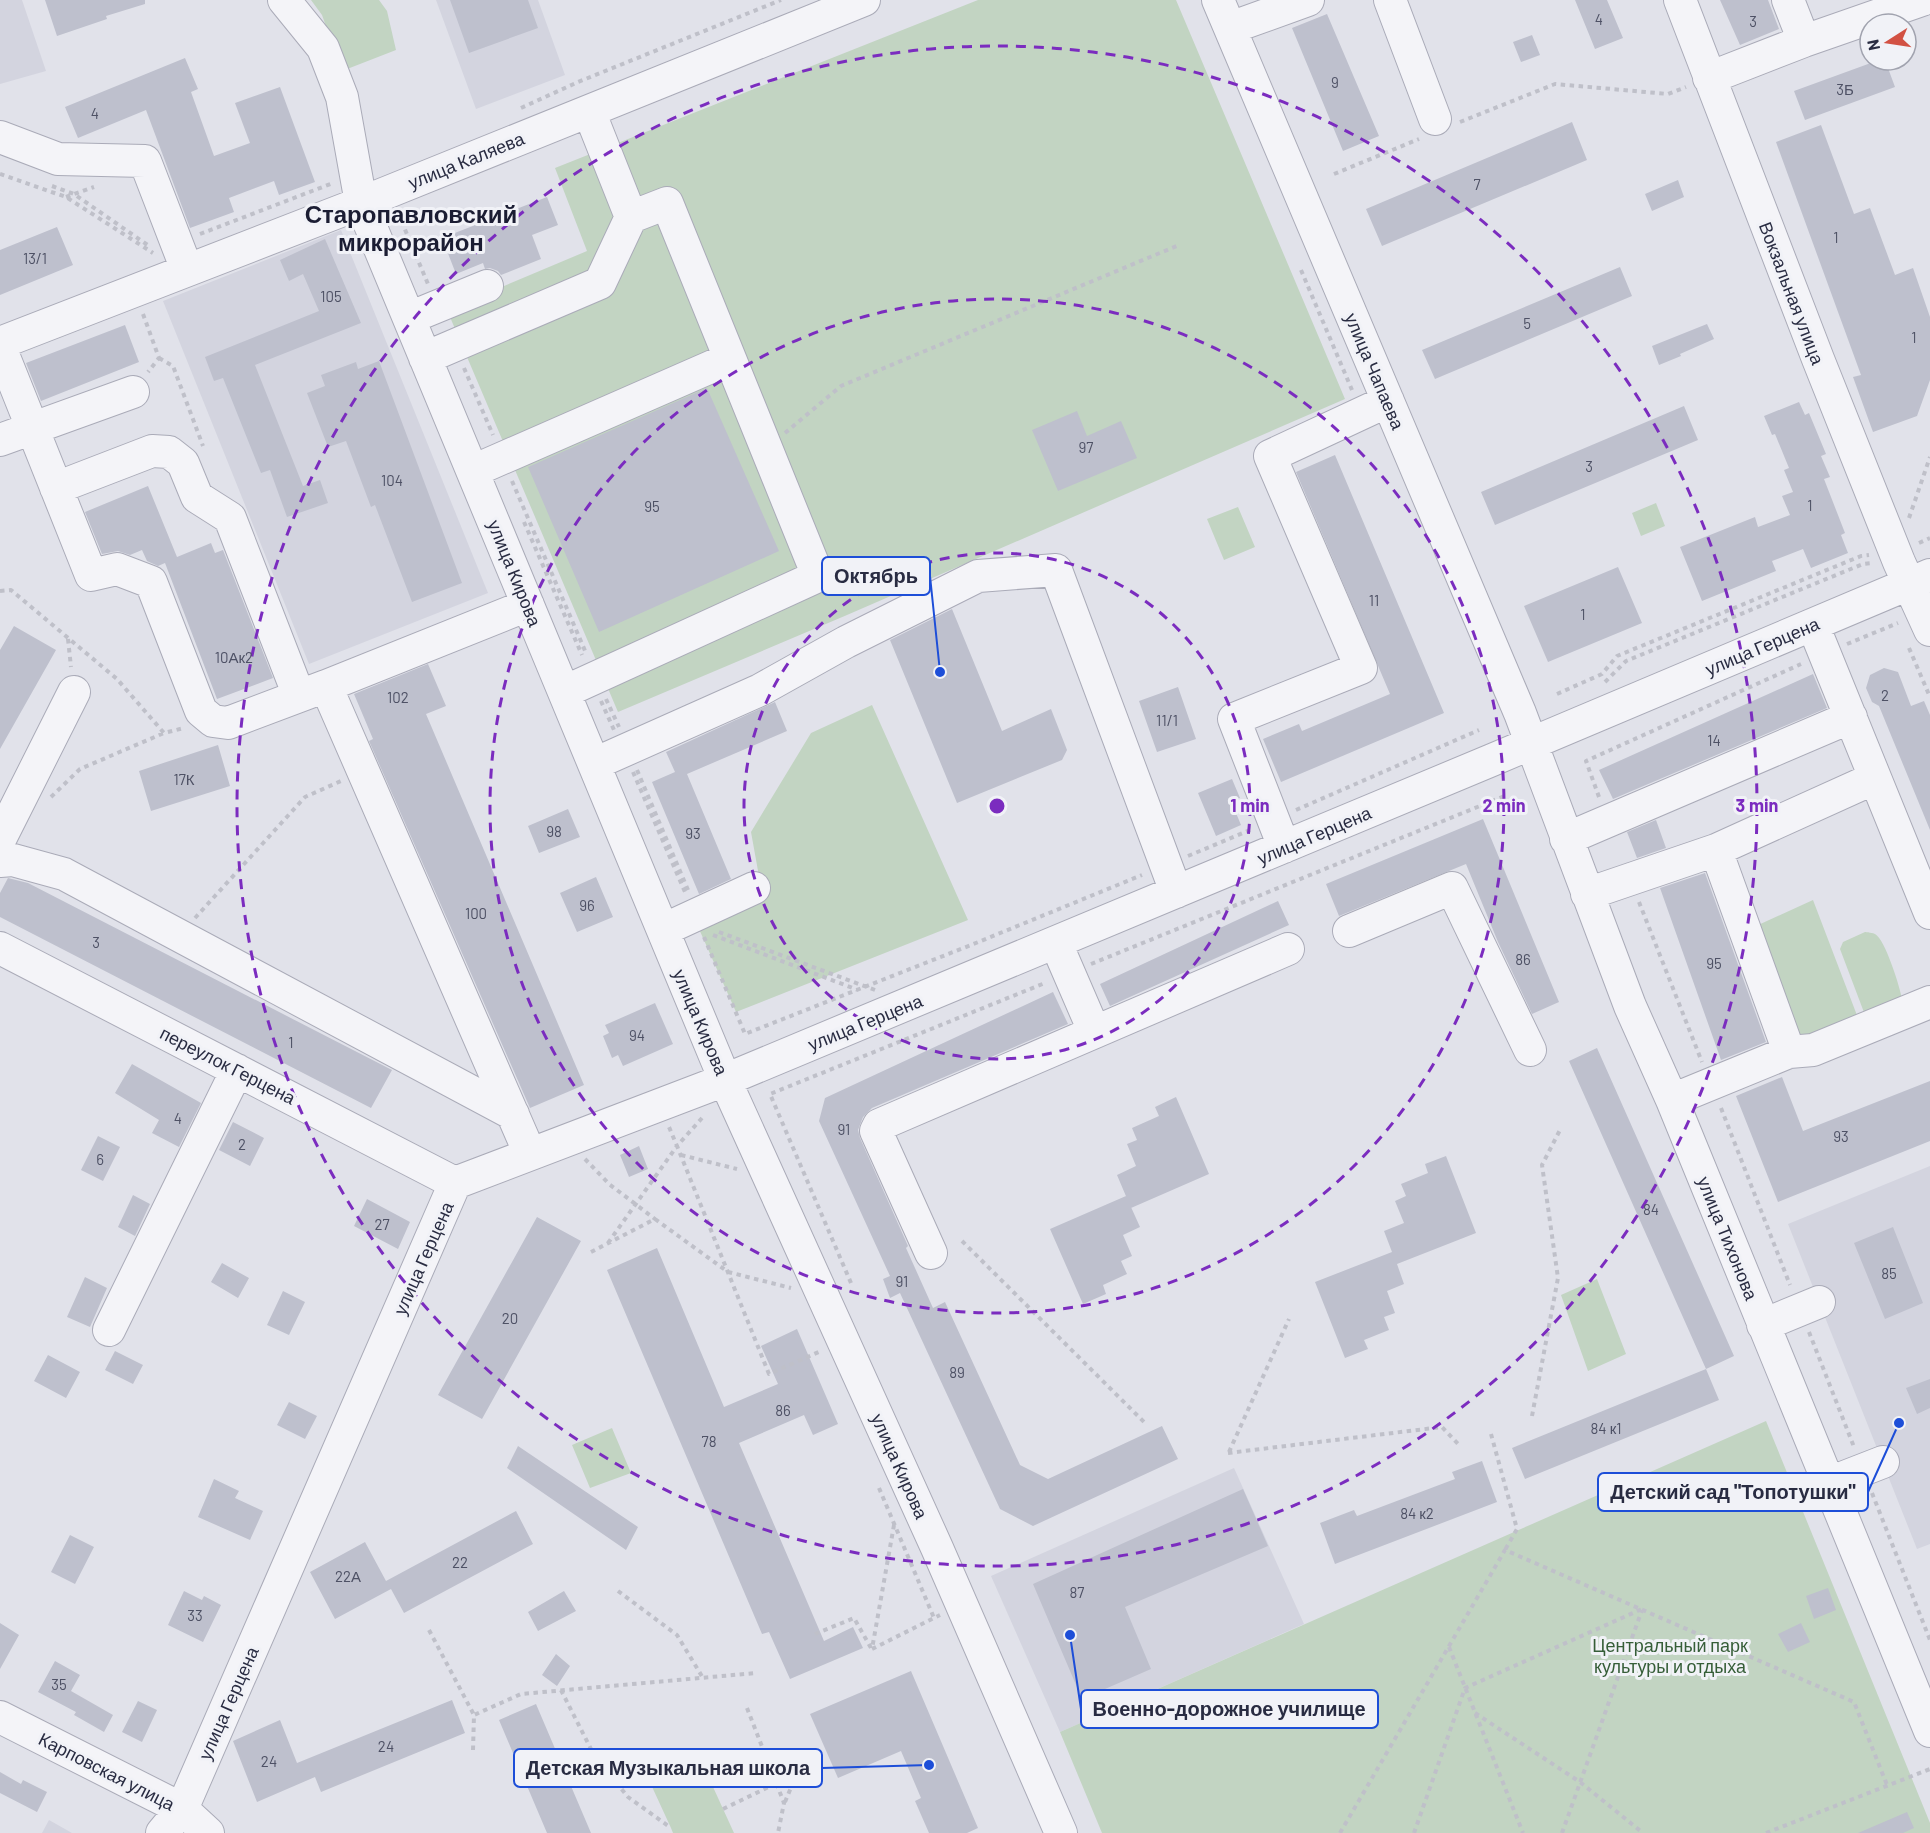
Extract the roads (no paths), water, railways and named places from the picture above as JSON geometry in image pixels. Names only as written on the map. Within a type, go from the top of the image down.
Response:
[{"type":"street","name":"улица Кирова","points":[[284,0],[323,48],[342,97],[361,203],[425,358],[485,466],[528,605],[725,1080],[938,1548],[1061,1833]]},
{"type":"street","name":"улица Каляева","points":[[0,345],[135,291],[173,264],[361,203],[864,0]]},
{"type":"street","points":[[1224,14],[1308,0]]},
{"type":"street","points":[[1390,0],[1438,127]]},
{"type":"street","name":"Вокзальная улица","points":[[1680,0],[1818,359],[1909,568],[1913,629]]},
{"type":"street","points":[[1788,0],[1804,41]]},
{"type":"street","points":[[1709,78],[1804,41],[1922,0]]},
{"type":"street","name":"улица Чапаева","points":[[1224,14],[1532,743]]},
{"type":"street","points":[[589,111],[631,217]]},
{"type":"street","points":[[0,137],[58,159],[145,161],[173,264]]},
{"type":"street","points":[[425,358],[600,283],[631,217],[666,203],[818,576],[564,692]]},
{"type":"street","points":[[409,318],[487,286]]},
{"type":"street","points":[[0,345],[91,575],[117,569],[151,582],[201,711],[213,721],[228,723],[528,605]]},
{"type":"street","points":[[485,466],[729,359]]},
{"type":"street","points":[[0,440],[134,392]]},
{"type":"street","points":[[1271,837],[1234,719],[1361,668],[1270,456],[1388,401]]},
{"type":"street","points":[[56,488],[152,451],[169,452],[183,463],[197,496],[230,518],[313,691],[364,771],[530,1154]]},
{"type":"street","name":"улица Герцена","points":[[162,1833],[182,1809],[455,1182],[725,1080],[1056,943],[1171,879],[1271,837],[1532,743],[1813,625],[1909,568]]},
{"type":"street","points":[[594,764],[760,690],[846,642],[978,576],[1056,570],[1171,879]]},
{"type":"street","points":[[1813,625],[1930,913]]},
{"type":"street","points":[[0,839],[74,692]]},
{"type":"street","points":[[1566,839],[1851,717]]},
{"type":"street","name":"улица Тихонова","points":[[1532,743],[1630,1006],[1672,1100],[1829,1484],[1924,1697],[1930,1731]]},
{"type":"street","points":[[1228,752],[1271,837]]},
{"type":"street","points":[[1587,894],[1716,850],[1875,778]]},
{"type":"street","points":[[1716,850],[1789,1052]]},
{"type":"street","points":[[0,861],[13,860],[64,874],[513,1114]]},
{"type":"street","points":[[663,930],[754,888]]},
{"type":"street","points":[[1349,932],[1452,888],[1530,1050]]},
{"type":"street","points":[[1056,943],[1095,1031]]},
{"type":"street","name":"переулок Герцена","points":[[0,948],[455,1182]]},
{"type":"street","points":[[931,1253],[876,1127],[1288,949]]},
{"type":"street","points":[[1672,1100],[1789,1052],[1813,1050],[1930,1002]]},
{"type":"street","points":[[109,1330],[237,1070]]},
{"type":"street","points":[[1763,1325],[1810,1306]]},
{"type":"street","points":[[1829,1484],[1873,1466]]},
{"type":"street","name":"Карповская улица","points":[[0,1717],[182,1809],[208,1833]]},
{"type":"place","name":"Октябрь","points":[[940,672]]},
{"type":"place","name":"Детский сад \"Топотушки\"","points":[[1899,1423]]},
{"type":"place","name":"Военно-дорожное училище","points":[[1070,1635]]},
{"type":"place","name":"Детская Музыкальная школа","points":[[929,1765]]},
{"type":"district","name":"Старопавловский микрорайон","points":[[411,227]]},
{"type":"park label","name":"Центральный парк культуры и отдыха","points":[[1670,1655]]}]
